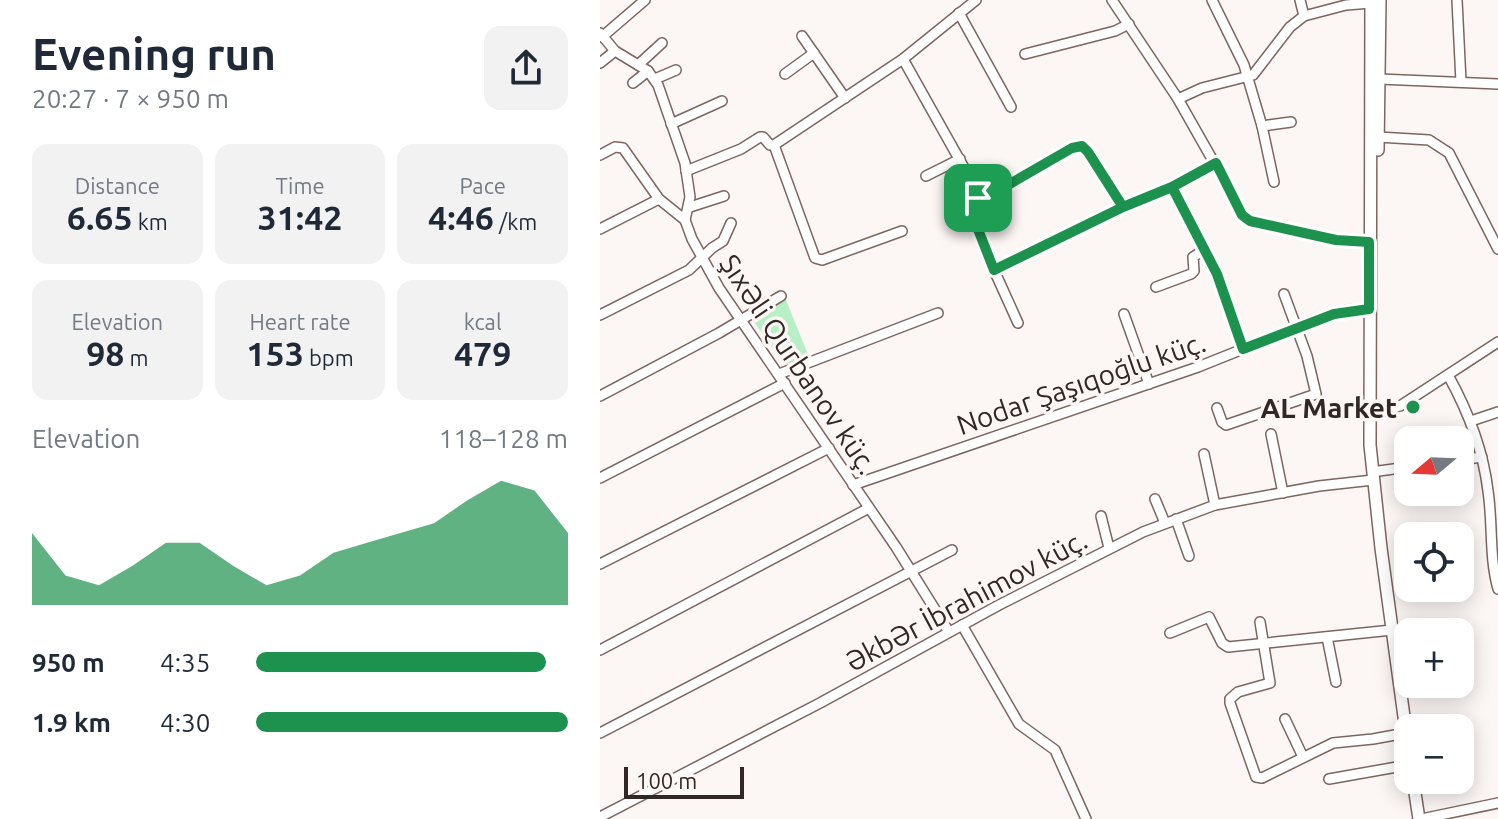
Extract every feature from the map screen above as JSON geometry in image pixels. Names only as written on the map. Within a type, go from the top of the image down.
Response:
[{"type":"main road","points":[[1373,411],[1379,79],[1374,1]]},
{"type":"main road","points":[[1374,1],[1369,242],[1373,411],[1376,475],[1392,630],[1406,714]]},
{"type":"main road","points":[[1376,475],[1407,714]]},
{"type":"main road","points":[[1415,794],[1419,819]]},
{"type":"main road","points":[[1422,794],[1426,819]]},
{"type":"street","points":[[645,0],[601,35],[615,51],[652,75],[686,171],[690,207],[685,220]]},
{"type":"street","points":[[774,145],[903,59],[976,0]]},
{"type":"street","points":[[1112,0],[1178,99],[1242,215],[1250,221],[1336,240],[1369,242]]},
{"type":"street","points":[[1212,0],[1248,77],[1274,182]]},
{"type":"street","points":[[1300,0],[1304,16]]},
{"type":"street","points":[[1457,0],[1461,82]]},
{"type":"street","points":[[1178,99],[1202,88],[1248,77],[1265,61],[1290,27],[1304,16],[1374,1]]},
{"type":"street","points":[[959,13],[1011,107]]},
{"type":"street","points":[[1025,54],[1115,31],[1129,24]]},
{"type":"street","points":[[802,36],[845,98]]},
{"type":"street","points":[[638,65],[662,43]]},
{"type":"street","points":[[600,63],[615,51]]},
{"type":"street","points":[[785,74],[814,53]]},
{"type":"street","points":[[903,59],[960,159],[978,198],[972,214],[1018,323]]},
{"type":"street","points":[[633,83],[676,70]]},
{"type":"street","points":[[1379,79],[1498,84]]},
{"type":"street","points":[[671,124],[722,101]]},
{"type":"street","points":[[1262,126],[1291,122]]},
{"type":"street","points":[[686,171],[727,155],[760,137],[774,145],[815,258],[822,260],[902,231]]},
{"type":"street","points":[[1378,137],[1429,140],[1449,153],[1498,249]]},
{"type":"street","points":[[978,198],[994,193],[1072,148],[1082,146],[1123,207]]},
{"type":"street","name":"Şıxəli Qurbanov küç.","points":[[600,155],[615,147],[623,148],[659,199],[685,220],[702,259],[740,319],[949,632]]},
{"type":"street","points":[[926,176],[960,159]]},
{"type":"street","points":[[994,270],[1123,207],[1172,187],[1216,163]]},
{"type":"street","points":[[1172,187],[1217,274],[1243,349]]},
{"type":"street","points":[[690,207],[724,196]]},
{"type":"street","points":[[600,229],[659,199]]},
{"type":"street","points":[[600,315],[689,270],[727,237],[731,223]]},
{"type":"street","points":[[1156,287],[1191,274],[1194,271],[1193,257],[1204,250]]},
{"type":"street","points":[[1217,408],[1226,425],[1316,394],[1316,382],[1284,294]]},
{"type":"street","points":[[600,396],[719,333],[781,296]]},
{"type":"street","name":"Nodar Şaşıqoğlu küç.","points":[[853,485],[1149,384],[1334,314],[1369,309]]},
{"type":"street","points":[[600,478],[782,379],[938,313]]},
{"type":"street","points":[[1124,314],[1149,384]]},
{"type":"street","points":[[1373,411],[1387,411],[1400,406],[1498,342]]},
{"type":"street","points":[[1448,375],[1471,421],[1494,508],[1492,566],[1498,589]]},
{"type":"street","points":[[1471,421],[1498,412]]},
{"type":"street","points":[[1271,434],[1283,493]]},
{"type":"street","points":[[600,564],[829,448]]},
{"type":"street","points":[[1204,454],[1215,505]]},
{"type":"street","points":[[1474,458],[1482,457]]},
{"type":"street","name":"Əkbər İbrahimov küç.","points":[[600,817],[1109,548],[1165,523],[1215,505],[1394,470]]},
{"type":"street","points":[[1485,471],[1498,470]]},
{"type":"street","points":[[1155,499],[1165,523]]},
{"type":"street","points":[[600,650],[869,508]]},
{"type":"street","points":[[1101,516],[1109,548]]},
{"type":"street","points":[[1176,519],[1189,556]]},
{"type":"street","points":[[600,733],[952,550]]},
{"type":"street","points":[[1170,633],[1209,617],[1224,645],[1392,630]]},
{"type":"street","points":[[1260,622],[1270,683],[1238,692],[1230,699],[1256,777],[1262,778],[1340,741],[1373,739],[1394,734]]},
{"type":"street","points":[[962,625],[1019,724],[1055,750],[1086,819]]},
{"type":"street","points":[[1327,637],[1336,682]]},
{"type":"street","points":[[1285,719],[1303,757]]},
{"type":"street","points":[[1329,779],[1394,767]]},
{"type":"street","points":[[1426,819],[1498,803]]},
{"type":"green space","points":[[786,300],[809,357],[784,365],[750,316]]},
{"type":"place","name":"AL Market","points":[[1413,407]]},
{"type":"route","points":[[978,198],[972,214],[994,270],[1123,207],[1172,187],[1216,163],[1246,219],[1336,240],[1369,242],[1369,309],[1334,314],[1243,349],[1217,274],[1172,187],[1123,207],[1082,146],[1072,148],[994,193],[978,198]]}]
